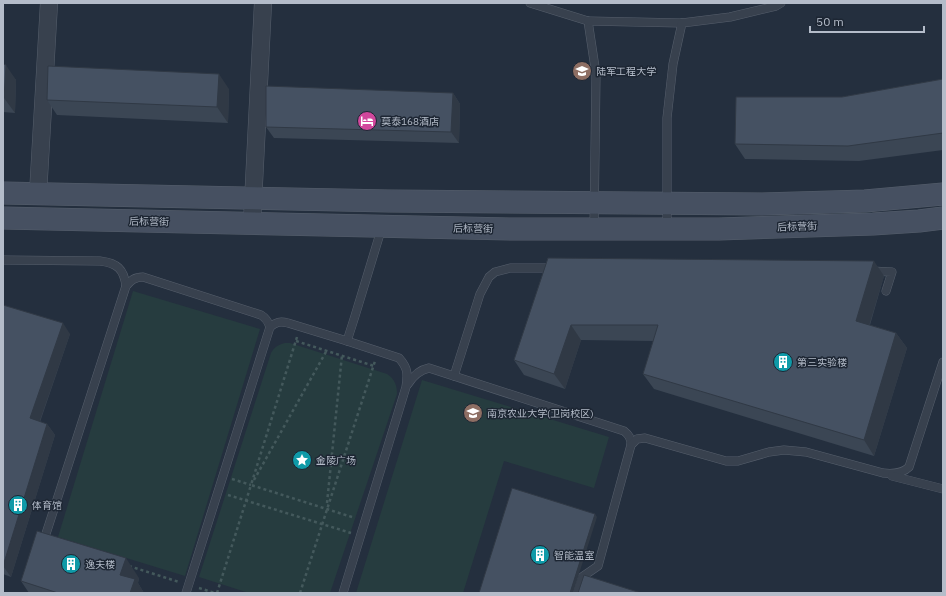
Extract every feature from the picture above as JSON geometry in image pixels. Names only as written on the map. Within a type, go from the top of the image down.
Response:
[{"type":"street","points":[[38,194],[49,3]]},
{"type":"street","points":[[252,223],[263,3]]},
{"type":"street","points":[[3,193],[343,200],[667,204],[770,204],[865,200],[943,194]]},
{"type":"street","points":[[342,225],[343,200]]},
{"type":"street","name":"后标营街","points":[[3,218],[382,225],[511,229],[719,229],[873,224],[943,218]]},
{"type":"lane","points":[[530,3],[588,21],[682,24],[730,17],[776,6],[781,3]]},
{"type":"lane","points":[[588,21],[596,74],[594,229]]},
{"type":"lane","points":[[667,229],[667,118],[673,64],[682,24]]},
{"type":"lane","points":[[347,341],[356,316],[382,225]]},
{"type":"lane","points":[[3,260],[107,262],[114,264],[120,269],[124,275],[126,286]]},
{"type":"lane","points":[[454,376],[480,294],[490,277],[495,272],[510,268],[561,268]]},
{"type":"lane","points":[[861,271],[892,272],[886,291]]},
{"type":"lane","points":[[40,553],[126,286],[133,279],[138,277],[150,279],[261,315],[268,322],[270,327]]},
{"type":"lane","points":[[186,593],[270,327],[274,323],[278,322],[301,327],[399,358],[404,364],[408,376],[366,522],[343,593]]},
{"type":"lane","points":[[883,473],[889,474],[901,472],[909,467],[943,362]]},
{"type":"lane","points":[[406,387],[414,375],[421,370],[428,368],[624,431],[629,434],[631,445],[598,566],[582,577],[577,593]]},
{"type":"lane","points":[[631,445],[637,439],[645,438],[720,460],[733,462],[769,452],[784,450],[806,452],[943,489]]},
{"type":"path","points":[[128,566],[216,593],[301,327]]},
{"type":"path","points":[[296,341],[374,366]]},
{"type":"path","points":[[251,485],[327,350]]},
{"type":"path","points":[[300,593],[378,351]]},
{"type":"path","points":[[327,509],[342,355]]},
{"type":"path","points":[[223,476],[366,522]]},
{"type":"path","points":[[218,492],[361,536]]},
{"type":"green space","points":[[133,291],[260,329],[185,576],[58,537]]},
{"type":"green space","points":[[290,343],[387,374],[394,380],[397,388],[397,394],[330,593],[249,593],[199,577],[271,353],[276,346]]},
{"type":"green space","points":[[422,380],[609,437],[594,488],[504,461],[463,593],[356,593]]},
{"type":"building","points":[[3,64],[6,65],[4,98],[3,98]]},
{"type":"building","points":[[48,66],[219,74],[217,107],[47,100]]},
{"type":"building","points":[[943,79],[943,133],[848,146],[735,144],[736,97],[842,97]]},
{"type":"building","name":"莫泰168酒店","points":[[266,86],[453,93],[451,132],[266,127]]},
{"type":"building","name":"第三实验楼","points":[[548,258],[874,261],[856,321],[896,333],[864,440],[643,374],[658,325],[571,325],[554,374],[514,360]]},
{"type":"building","name":"体育馆","points":[[3,305],[63,323],[30,418],[47,424],[3,566]]},
{"type":"building","name":"智能温室","points":[[512,488],[595,514],[570,593],[479,593]]},
{"type":"building","points":[[37,531],[126,558],[120,575],[135,579],[130,593],[58,593],[21,581]]},
{"type":"building","points":[[584,575],[641,593],[578,593]]},
{"type":"place","name":"陆军工程大学","points":[[582,71]]},
{"type":"place","name":"莫泰168酒店","points":[[367,121]]},
{"type":"place","name":"第三实验楼","points":[[783,362]]},
{"type":"place","name":"南京农业大学(卫岗校区)","points":[[473,413]]},
{"type":"place","name":"金陵广场","points":[[302,460]]},
{"type":"place","name":"体育馆","points":[[18,505]]},
{"type":"place","name":"智能温室","points":[[540,555]]},
{"type":"place","name":"逸夫楼","points":[[71,564]]}]
